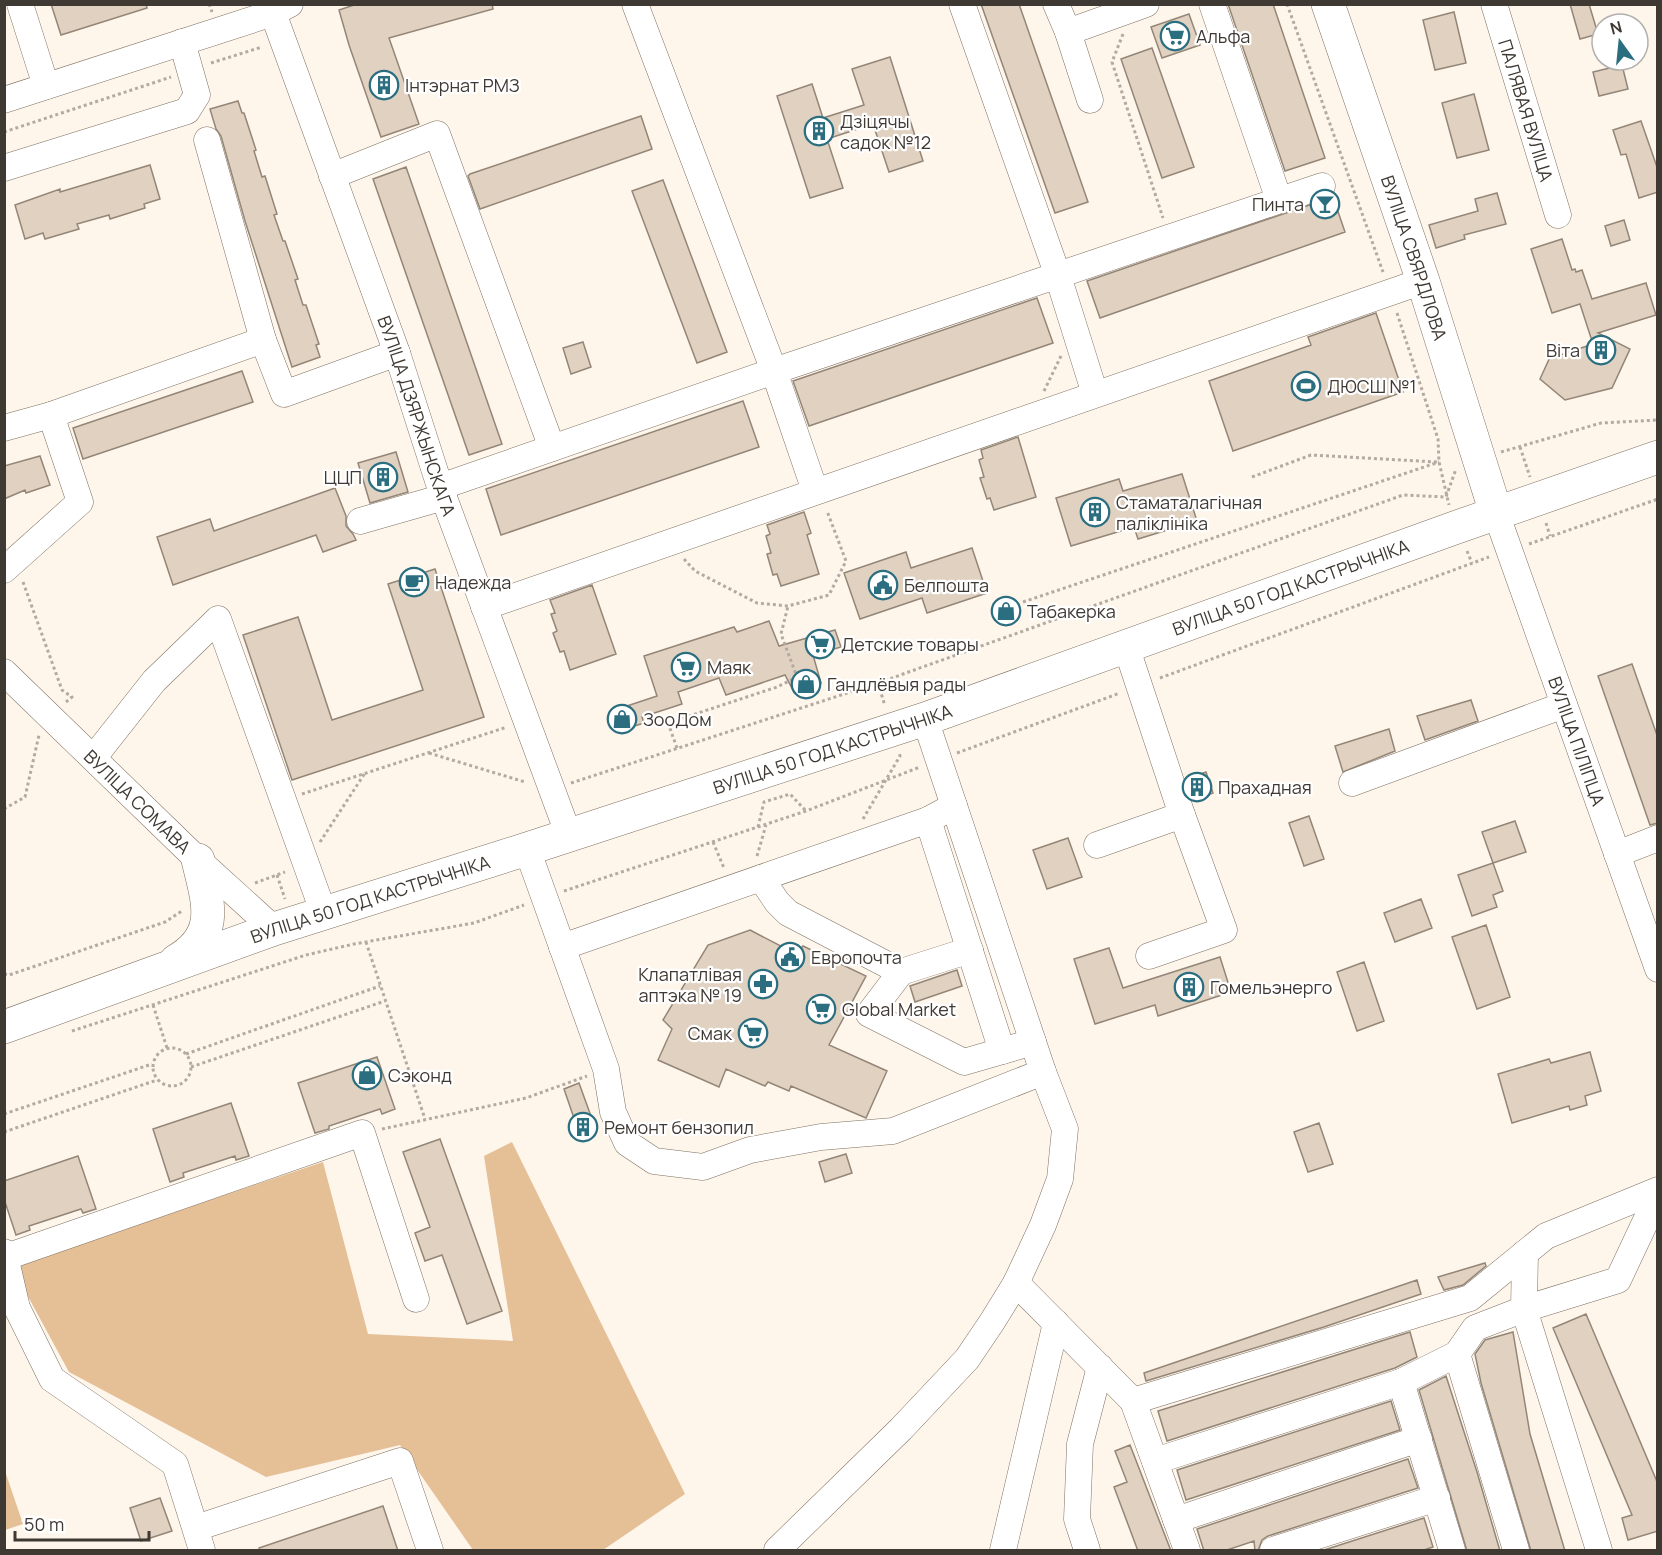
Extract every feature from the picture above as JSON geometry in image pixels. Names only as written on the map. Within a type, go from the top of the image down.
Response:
[{"type":"main road","name":"ВУЛІЦА СВЯРДЛОВА","points":[[1328,4],[1423,281],[1496,513]]},
{"type":"main road","name":"ВУЛІЦА 50 ГОД КАСТРЫЧНІКА","points":[[4,1027],[274,929],[569,836],[925,719],[1658,457]]},
{"type":"main road","points":[[155,972],[180,958],[199,943],[207,927],[209,910],[198,860]]},
{"type":"street","points":[[20,4],[46,86]]},
{"type":"street","points":[[635,4],[817,491]]},
{"type":"street","points":[[962,4],[1058,276],[1095,394]]},
{"type":"street","points":[[1056,4],[1068,32],[1090,100]]},
{"type":"street","points":[[1212,4],[1279,200]]},
{"type":"street","name":"ПАЛЯВАЯ ВУЛІЦА","points":[[1494,4],[1558,215]]},
{"type":"street","points":[[1068,32],[1140,7]]},
{"type":"street","points":[[4,100],[281,9]]},
{"type":"street","name":"ВУЛІЦА ДЗЯРЖЫНСКАГА","points":[[281,9],[282,40],[397,353],[442,492],[569,836]]},
{"type":"street","points":[[4,168],[188,111],[197,96],[182,42]]},
{"type":"street","points":[[332,176],[436,134],[552,448]]},
{"type":"street","points":[[207,140],[262,340],[284,394],[397,353]]},
{"type":"street","points":[[360,521],[442,492],[552,448],[1322,186]]},
{"type":"street","points":[[484,607],[1423,281]]},
{"type":"street","points":[[4,428],[51,415],[262,340]]},
{"type":"street","points":[[10,565],[80,502],[51,415]]},
{"type":"street","name":"ВУЛІЦА ПІЛІПЦА","points":[[1496,513],[1658,969]]},
{"type":"street","points":[[94,758],[154,681],[218,619],[324,914]]},
{"type":"street","points":[[1126,646],[1182,815],[1224,930],[1149,956]]},
{"type":"street","name":"ВУЛІЦА СОМАВА","points":[[4,672],[198,860],[274,929]]},
{"type":"street","points":[[1352,783],[1564,705]]},
{"type":"street","points":[[777,1551],[901,1429],[967,1359],[993,1322],[1016,1282],[1043,1225],[1060,1179],[1065,1129],[1043,1072],[925,719]]},
{"type":"street","points":[[562,947],[928,820],[954,806]]},
{"type":"street","points":[[1097,845],[1182,815]]},
{"type":"street","points":[[928,820],[1002,1051]]},
{"type":"street","points":[[1617,854],[1658,838]]},
{"type":"street","points":[[527,849],[606,1069],[613,1112],[627,1143],[654,1161],[703,1167],[750,1150],[821,1137],[893,1131],[1043,1072]]},
{"type":"street","points":[[762,878],[777,902],[788,913],[902,972]]},
{"type":"street","points":[[970,950],[902,972],[870,1014],[964,1062],[1033,1042]]},
{"type":"street","points":[[416,1299],[363,1133],[5,1254],[16,1308],[52,1379],[175,1464],[199,1539],[400,1461],[430,1551]]},
{"type":"street","points":[[1133,1401],[1470,1298],[1546,1236],[1658,1192]]},
{"type":"street","points":[[1155,1461],[1401,1382],[1457,1354],[1475,1328],[1524,1309],[1618,1280],[1658,1192]]},
{"type":"street","points":[[1525,1253],[1524,1309],[1599,1551]]},
{"type":"street","points":[[1016,1282],[1133,1401],[1187,1551]]},
{"type":"street","points":[[1470,1298],[1475,1328]]},
{"type":"street","points":[[1003,1551],[1056,1323]]},
{"type":"street","points":[[1457,1354],[1516,1551]]},
{"type":"street","points":[[1087,1551],[1077,1519],[1080,1444],[1100,1367]]},
{"type":"street","points":[[1401,1382],[1452,1551]]},
{"type":"street","points":[[1176,1520],[1419,1439]]},
{"type":"street","points":[[1273,1551],[1437,1498]]},
{"type":"path","points":[[1287,4],[1390,292],[1438,439],[1439,462],[1446,497]]},
{"type":"path","points":[[1140,7],[1112,62],[1169,238]]},
{"type":"path","points":[[4,132],[282,40]]},
{"type":"path","points":[[1032,416],[1074,327]]},
{"type":"path","points":[[1446,497],[1456,468],[1479,459],[1601,423],[1658,420]]},
{"type":"path","points":[[1252,477],[1311,455],[1439,462]]},
{"type":"path","points":[[1023,602],[1439,462]]},
{"type":"path","points":[[669,542],[695,571],[757,603],[788,606],[830,595],[846,561],[817,491]]},
{"type":"path","points":[[429,753],[551,789],[878,683],[1403,495],[1446,497]]},
{"type":"path","points":[[68,1032],[306,955],[474,923],[544,897],[806,811],[938,760],[1509,550],[1658,499]]},
{"type":"path","points":[[4,809],[25,797],[42,724],[72,697],[62,690],[10,565]]},
{"type":"path","points":[[677,748],[668,723],[777,687],[797,677],[781,634],[788,606]]},
{"type":"path","points":[[861,823],[883,781],[900,756],[878,683]]},
{"type":"path","points":[[283,800],[525,721]]},
{"type":"path","points":[[758,827],[764,802],[790,794],[806,811]]},
{"type":"path","points":[[366,942],[425,1120]]},
{"type":"path","points":[[186,1054],[380,986]]},
{"type":"path","points":[[191,1067],[385,1001]]},
{"type":"path","points":[[153,1005],[167,1048]]},
{"type":"path","points":[[167,1048],[177,1048],[186,1054],[191,1067],[188,1079],[178,1086],[165,1086],[157,1080],[152,1071],[152,1064],[159,1052],[167,1048]]},
{"type":"path","points":[[4,1114],[152,1064]]},
{"type":"path","points":[[363,1133],[526,1098],[606,1069]]},
{"type":"path","points":[[4,1132],[157,1080]]},
{"type":"shaded area","points":[[512,1142],[685,1494],[603,1550],[473,1550],[400,1445],[266,1477],[69,1372],[12,1267],[323,1162],[368,1334],[513,1341],[484,1156]]},
{"type":"shaded area","points":[[4,1468],[23,1524],[5,1530],[4,1530]]},
{"type":"building","points":[[51,4],[146,4],[147,8],[61,35]]},
{"type":"building","name":"Інтэрнат РМЗ","points":[[357,4],[492,4],[493,9],[389,38],[419,124],[381,137],[339,10]]},
{"type":"building","points":[[981,4],[1019,4],[1088,202],[1055,213]]},
{"type":"building","points":[[1228,4],[1273,4],[1325,158],[1285,171]]},
{"type":"building","points":[[1570,4],[1589,4],[1591,12],[1590,36],[1580,39]]},
{"type":"building","points":[[1454,12],[1466,63],[1435,70],[1423,20]]},
{"type":"building","name":"Альфа","points":[[1189,14],[1200,45],[1162,58],[1151,27]]},
{"type":"building","points":[[1152,48],[1194,167],[1162,178],[1121,59]]},
{"type":"building","name":"Дзіцячы садок №12","points":[[890,57],[923,161],[889,172],[873,124],[827,139],[843,188],[810,198],[777,96],[812,84],[823,118],[864,105],[852,69]]},
{"type":"building","points":[[1593,72],[1624,72],[1628,89],[1599,96]]},
{"type":"building","points":[[1474,94],[1489,150],[1457,158],[1442,103]]},
{"type":"building","points":[[238,101],[256,150],[254,151],[262,177],[265,176],[277,214],[274,215],[298,279],[295,280],[303,305],[306,305],[319,344],[316,345],[320,357],[292,367],[245,221],[221,136],[216,129],[210,109]]},
{"type":"building","points":[[641,116],[652,149],[480,209],[468,176],[470,174]]},
{"type":"building","points":[[1641,121],[1658,170],[1658,192],[1639,198],[1626,154],[1621,155],[1613,130]]},
{"type":"building","points":[[150,165],[160,199],[144,204],[145,208],[110,219],[109,215],[77,224],[79,229],[45,239],[43,233],[25,239],[15,205],[60,189],[60,192]]},
{"type":"building","points":[[406,167],[502,444],[469,455],[373,179]]},
{"type":"building","points":[[663,180],[727,352],[697,363],[632,191]]},
{"type":"building","points":[[1497,193],[1506,224],[1464,235],[1465,239],[1436,248],[1429,225],[1478,211],[1475,199]]},
{"type":"building","points":[[1333,197],[1345,232],[1100,318],[1087,281]]},
{"type":"building","points":[[1624,220],[1630,240],[1611,246],[1605,226]]},
{"type":"building","points":[[1562,239],[1572,270],[1575,269],[1576,272],[1582,270],[1592,299],[1646,283],[1656,315],[1598,333],[1630,349],[1612,388],[1565,400],[1540,379],[1556,344],[1560,355],[1593,344],[1580,304],[1552,313],[1531,249]]},
{"type":"building","points":[[1037,298],[1053,343],[809,426],[793,381]]},
{"type":"building","name":"ДЮСШ №1","points":[[1376,313],[1403,392],[1233,451],[1209,381],[1311,345],[1308,337]]},
{"type":"building","points":[[583,342],[591,367],[571,374],[563,348]]},
{"type":"building","points":[[242,371],[253,402],[83,459],[73,428]]},
{"type":"building","points":[[743,401],[759,447],[501,535],[486,489]]},
{"type":"building","points":[[1018,437],[1036,497],[994,510],[990,498],[987,499],[980,478],[984,477],[979,460],[983,458],[981,450]]},
{"type":"building","name":"ЦЦП","points":[[396,452],[408,492],[370,503],[358,463]]},
{"type":"building","points":[[40,456],[50,485],[26,493],[25,490],[4,499],[4,466]]},
{"type":"building","points":[[1182,474],[1197,521],[1138,539],[1134,527],[1071,546],[1056,498],[1119,479],[1123,491]]},
{"type":"building","points":[[335,488],[346,516],[346,526],[356,540],[323,552],[316,535],[173,585],[157,537],[210,519],[214,531]]},
{"type":"building","points":[[804,512],[811,533],[807,535],[819,574],[781,586],[777,574],[773,575],[767,554],[771,553],[766,536],[770,534],[767,525]]},
{"type":"building","points":[[972,548],[987,593],[927,613],[922,598],[860,619],[844,573],[906,552],[911,568]]},
{"type":"building","points":[[435,569],[484,717],[292,780],[243,635],[298,617],[332,720],[423,690],[388,584]]},
{"type":"building","points":[[592,585],[616,654],[570,670],[564,651],[560,652],[553,633],[557,631],[551,614],[555,613],[550,600]]},
{"type":"building","points":[[769,621],[779,646],[835,630],[841,647],[813,655],[821,683],[794,692],[785,675],[726,695],[719,678],[678,692],[682,704],[642,717],[644,723],[622,730],[615,710],[657,696],[644,656],[734,627],[737,632]]},
{"type":"building","points":[[1632,664],[1658,738],[1658,823],[1650,825],[1598,676]]},
{"type":"building","points":[[1471,700],[1478,721],[1425,740],[1417,716]]},
{"type":"building","points":[[1389,729],[1395,751],[1343,772],[1335,746]]},
{"type":"building","name":"Прахадная","points":[[1206,772],[1213,793],[1193,800],[1186,779]]},
{"type":"building","points":[[1309,816],[1324,859],[1304,866],[1289,823]]},
{"type":"building","points":[[1515,821],[1526,852],[1493,863],[1482,832]]},
{"type":"building","points":[[1068,838],[1082,877],[1047,889],[1033,850]]},
{"type":"building","points":[[1493,863],[1503,891],[1493,895],[1497,907],[1472,916],[1458,875]]},
{"type":"building","points":[[1421,899],[1432,928],[1395,942],[1384,913]]},
{"type":"building","points":[[1486,925],[1510,997],[1477,1009],[1452,937]]},
{"type":"building","points":[[750,930],[796,954],[803,946],[866,976],[829,1045],[887,1071],[866,1118],[791,1086],[789,1091],[768,1082],[765,1086],[726,1069],[719,1087],[658,1060],[672,1029],[663,1020],[708,945]]},
{"type":"building","points":[[1109,948],[1123,988],[1220,957],[1231,992],[1158,1016],[1155,1005],[1095,1024],[1074,959]]},
{"type":"building","points":[[1364,962],[1384,1021],[1357,1031],[1337,972]]},
{"type":"building","points":[[957,970],[962,986],[915,1002],[910,986]]},
{"type":"building","points":[[1590,1052],[1601,1091],[1585,1096],[1587,1105],[1570,1110],[1569,1106],[1512,1123],[1498,1074],[1549,1059],[1551,1063]]},
{"type":"building","points":[[377,1057],[395,1109],[382,1114],[380,1109],[315,1133],[298,1083]]},
{"type":"building","points":[[579,1083],[592,1119],[576,1124],[564,1089]]},
{"type":"building","points":[[231,1103],[249,1156],[236,1160],[235,1156],[183,1173],[184,1177],[170,1182],[153,1129]]},
{"type":"building","points":[[1319,1123],[1333,1164],[1308,1172],[1294,1132]]},
{"type":"building","points":[[440,1139],[502,1311],[467,1324],[442,1255],[425,1261],[415,1233],[430,1227],[403,1152]]},
{"type":"building","points":[[846,1154],[852,1173],[825,1182],[819,1162]]},
{"type":"building","points":[[78,1156],[96,1209],[83,1213],[81,1209],[29,1226],[30,1230],[16,1235],[4,1199],[4,1181]]},
{"type":"building","points":[[1485,1263],[1486,1266],[1463,1285],[1444,1290],[1438,1277]]},
{"type":"building","points":[[1417,1280],[1421,1294],[1324,1327],[1146,1381],[1144,1373]]},
{"type":"building","points":[[1586,1314],[1658,1484],[1658,1531],[1628,1540],[1622,1518],[1632,1515],[1553,1328]]},
{"type":"building","points":[[1410,1332],[1417,1357],[1395,1368],[1167,1441],[1158,1411]]},
{"type":"building","points":[[1513,1332],[1530,1434],[1565,1551],[1531,1551],[1481,1383],[1475,1354],[1485,1340]]},
{"type":"building","points":[[1446,1376],[1500,1551],[1467,1551],[1419,1390]]},
{"type":"building","points":[[1391,1401],[1400,1430],[1186,1500],[1177,1470]]},
{"type":"building","points":[[1130,1445],[1171,1551],[1138,1551],[1114,1487],[1127,1482],[1115,1451]]},
{"type":"building","points":[[1408,1459],[1418,1488],[1268,1536],[1262,1540],[1258,1551],[1255,1551],[1254,1541],[1224,1551],[1204,1551],[1197,1529]]},
{"type":"building","points":[[160,1498],[172,1531],[141,1541],[130,1508]]},
{"type":"building","points":[[383,1506],[398,1551],[260,1551],[259,1548]]},
{"type":"building","points":[[1424,1518],[1433,1547],[1421,1551],[1321,1551]]},
{"type":"place","name":"Альфа","points":[[1175,36]]},
{"type":"place","name":"Інтэрнат РМЗ","points":[[384,85]]},
{"type":"place","name":"Дзіцячы садок №12","points":[[819,131]]},
{"type":"place","name":"Пинта","points":[[1325,204]]},
{"type":"place","name":"Віта","points":[[1601,350]]},
{"type":"place","name":"ДЮСШ №1","points":[[1306,386]]},
{"type":"place","name":"ЦЦП","points":[[383,477]]},
{"type":"place","name":"Стаматалагічная паліклініка","points":[[1095,512]]},
{"type":"place","name":"Надежда","points":[[414,582]]},
{"type":"place","name":"Белпошта","points":[[883,585]]},
{"type":"place","name":"Табакерка","points":[[1006,611]]},
{"type":"place","name":"Детские товары","points":[[820,644]]},
{"type":"place","name":"Маяк","points":[[686,667]]},
{"type":"place","name":"Гандлёвыя рады","points":[[806,684]]},
{"type":"place","name":"ЗооДом","points":[[622,719]]},
{"type":"place","name":"Прахадная","points":[[1197,787]]},
{"type":"place","name":"Европочта","points":[[790,957]]},
{"type":"place","name":"Клапатлівая аптэка № 19","points":[[763,984]]},
{"type":"place","name":"Гомельэнерго","points":[[1189,987]]},
{"type":"place","name":"Globаl Market","points":[[821,1009]]},
{"type":"place","name":"Смак","points":[[753,1033]]},
{"type":"place","name":"Сэконд","points":[[367,1075]]},
{"type":"place","name":"Ремонт бензопил","points":[[583,1127]]}]
